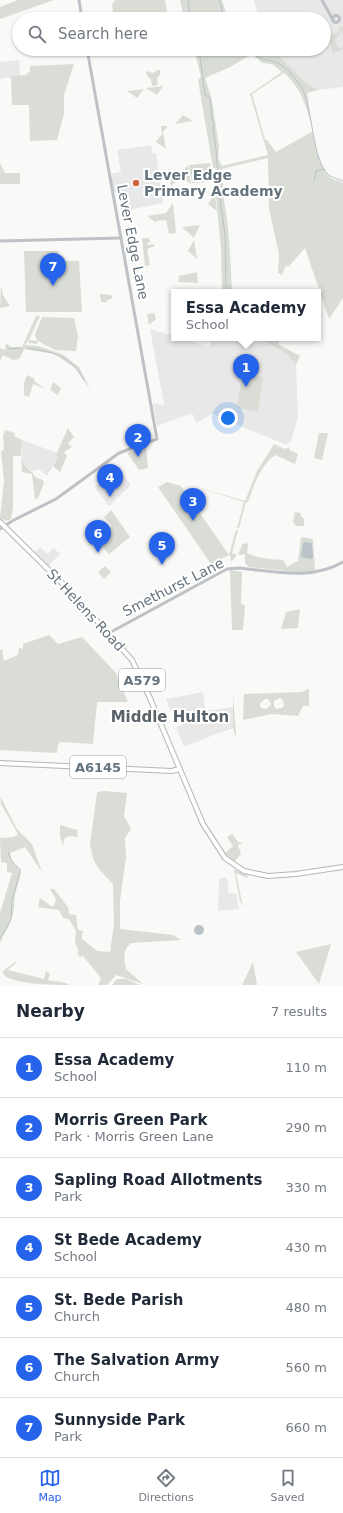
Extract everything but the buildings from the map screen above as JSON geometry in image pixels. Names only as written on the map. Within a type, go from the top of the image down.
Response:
[{"type":"main road","name":"St Helens Road","points":[[0,522],[55,576],[109,633],[136,666],[205,828],[221,853],[239,868],[254,874],[274,876],[343,867]]},
{"type":"main road","name":"A6145","points":[[0,762],[172,771],[179,769]]},
{"type":"street","points":[[79,0],[81,12]]},
{"type":"street","points":[[322,0],[329,12]]},
{"type":"street","points":[[327,9],[338,16],[341,22]]},
{"type":"street","points":[[333,20],[335,15]]},
{"type":"street","points":[[331,16],[333,20],[341,22]]},
{"type":"street","name":"Lever Edge Lane","points":[[4,526],[56,499],[119,453],[157,439],[87,56]]},
{"type":"street","points":[[0,241],[121,238]]},
{"type":"street","points":[[0,529],[4,526]]},
{"type":"street","name":"Smethurst Lane","points":[[109,633],[227,569],[238,568],[309,574],[325,571],[343,562]]},
{"type":"shaded area","points":[[18,0],[54,0],[20,12],[12,12],[12,15],[0,19],[0,7]]},
{"type":"shaded area","points":[[115,0],[165,0],[167,12],[113,12],[112,5]]},
{"type":"shaded area","points":[[180,0],[222,0],[226,12],[183,12]]},
{"type":"shaded area","points":[[254,0],[343,0],[343,87],[318,90],[306,84],[279,56],[331,56],[331,12],[257,12]]},
{"type":"shaded area","points":[[340,27],[343,27],[343,35],[340,30],[340,35],[335,39],[338,48],[343,47],[343,49],[333,53],[331,46],[331,34],[337,33]]},
{"type":"shaded area","points":[[196,56],[249,56],[230,67],[205,78],[212,100],[219,147],[218,158],[222,166],[268,155],[250,94],[282,72],[272,64],[262,63],[254,56],[279,56],[306,83],[318,90],[307,93],[313,129],[300,92],[284,73],[252,94],[265,140],[267,140],[276,152],[313,131],[317,151],[326,172],[331,178],[343,183],[343,298],[329,319],[321,295],[321,289],[319,289],[305,248],[288,267],[286,265],[282,275],[278,273],[279,254],[269,209],[268,158],[222,169],[229,237],[232,289],[222,289],[221,250],[214,173],[215,170],[221,169],[213,168],[198,80],[201,77]]},
{"type":"shaded area","points":[[19,60],[20,76],[0,79],[0,62]]},
{"type":"shaded area","points":[[74,64],[64,95],[64,114],[57,140],[30,141],[29,105],[12,105],[11,76],[27,75],[27,73],[30,72],[30,66]]},
{"type":"shaded area","points":[[160,70],[160,74],[157,79],[158,85],[152,86],[151,79],[147,76],[146,71],[153,73]]},
{"type":"shaded area","points":[[163,86],[157,95],[146,88]]},
{"type":"shaded area","points":[[144,89],[137,98],[127,91]]},
{"type":"shaded area","points":[[183,115],[193,121],[175,124]]},
{"type":"shaded area","points":[[161,126],[168,126],[163,132],[166,149],[156,142],[162,134]]},
{"type":"shaded area","name":"Lever Edge Primary Academy","points":[[151,145],[153,154],[156,153],[163,203],[128,210],[124,191],[114,192],[110,174],[121,172],[117,150]]},
{"type":"shaded area","points":[[0,163],[5,173],[20,173],[20,184],[0,184]]},
{"type":"shaded area","points":[[210,163],[212,182],[192,183],[189,165]]},
{"type":"shaded area","points":[[188,165],[191,184],[182,178],[178,179],[171,186],[169,169],[177,174],[181,174]]},
{"type":"shaded area","points":[[215,194],[217,211],[208,204]]},
{"type":"shaded area","points":[[173,203],[176,233],[169,234],[166,220],[156,221],[156,223],[147,216],[166,213]]},
{"type":"shaded area","points":[[200,225],[194,238],[182,227]]},
{"type":"shaded area","points":[[142,238],[149,238],[150,242],[147,243],[148,245],[153,244],[155,246],[147,249],[150,265],[145,266]]},
{"type":"shaded area","points":[[194,240],[197,259],[188,251]]},
{"type":"shaded area","points":[[24,251],[58,251],[59,261],[79,261],[82,312],[26,312]]},
{"type":"shaded area","points":[[197,272],[198,283],[178,282],[179,276]]},
{"type":"shaded area","points":[[1,286],[3,295],[10,306],[0,308]]},
{"type":"shaded area","points":[[100,294],[111,295],[113,298],[107,300],[107,302],[101,302]]},
{"type":"shaded area","points":[[154,313],[156,319],[149,325],[147,314]]},
{"type":"shaded area","points":[[36,316],[40,316],[29,340],[37,341],[35,334],[42,317],[74,318],[78,336],[76,351],[55,350],[38,341],[37,344],[29,343],[28,340],[26,345],[38,346],[62,354],[79,367],[90,389],[75,368],[55,354],[24,349],[19,359],[13,360],[3,355],[0,361],[0,348],[5,350],[6,343],[11,347],[22,347]]},
{"type":"shaded area","points":[[150,329],[171,335],[171,341],[190,341],[209,347],[212,341],[265,341],[287,354],[296,365],[298,417],[291,441],[286,445],[212,414],[196,423],[192,413],[157,426],[153,403],[164,405]]},
{"type":"shaded area","points":[[264,341],[280,341],[278,344],[300,356],[296,365],[287,354]]},
{"type":"shaded area","points":[[242,374],[263,377],[258,411],[237,408]]},
{"type":"shaded area","points":[[27,375],[35,379],[34,381],[46,389],[33,384],[29,397],[24,395],[24,383]]},
{"type":"shaded area","points":[[53,382],[61,388],[58,395],[50,390]]},
{"type":"shaded area","points":[[68,428],[74,437],[68,443],[72,447],[64,452],[67,456],[60,472],[53,466],[58,457],[56,455]]},
{"type":"shaded area","points":[[5,430],[15,433],[14,436],[22,440],[22,461],[35,477],[43,480],[44,483],[38,498],[35,500],[32,474],[22,472],[21,456],[13,456],[13,508],[11,519],[6,521],[0,518],[4,481],[1,452],[4,449],[3,436]]},
{"type":"shaded area","points":[[319,433],[328,433],[322,460],[314,458]]},
{"type":"shaded area","points":[[22,440],[57,453],[58,457],[47,476],[39,469],[32,471],[23,463]]},
{"type":"shaded area","points":[[274,444],[285,449],[290,447],[289,450],[298,454],[295,464],[275,455],[270,459],[258,476],[248,502],[246,502],[239,528],[237,528],[244,502],[197,487],[245,501],[257,471]]},
{"type":"shaded area","points":[[146,446],[148,468],[139,470],[127,453]]},
{"type":"shaded area","points":[[120,470],[131,485],[109,506],[94,487]]},
{"type":"shaded area","points":[[167,482],[181,486],[229,555],[211,564],[158,487]]},
{"type":"shaded area","points":[[111,510],[130,537],[109,554],[95,540],[112,526],[104,517]]},
{"type":"shaded area","points":[[295,512],[301,513],[300,515],[304,519],[304,526],[296,526],[293,522]]},
{"type":"shaded area","points":[[236,530],[238,530],[232,553],[237,555],[232,561],[230,560],[231,557],[229,555]]},
{"type":"shaded area","points":[[301,537],[313,539],[315,572],[297,572],[249,567],[245,563],[245,554],[238,555],[242,545],[245,543],[248,544],[247,553],[260,558],[283,560],[287,567],[298,561]]},
{"type":"shaded area","points":[[303,543],[312,543],[313,557],[311,559],[301,557]]},
{"type":"shaded area","points":[[40,547],[47,554],[54,548],[60,554],[48,566],[35,552]]},
{"type":"shaded area","points":[[105,566],[111,572],[104,579],[98,572]]},
{"type":"shaded area","points":[[230,570],[242,572],[241,603],[245,606],[243,630],[232,630]]},
{"type":"shaded area","points":[[300,609],[298,628],[281,629],[286,612]]},
{"type":"shaded area","points":[[49,635],[58,644],[82,637],[116,673],[128,702],[97,702],[93,744],[60,742],[57,753],[0,750],[0,650],[2,649],[4,661],[18,655],[19,648],[23,649],[23,644]]},
{"type":"shaded area","points":[[309,689],[309,706],[303,706],[298,716],[272,714],[243,720],[244,694],[301,692]],"holes":[[[280,698],[283,700],[284,705],[282,708],[276,709],[274,706],[274,701]],[[265,699],[268,699],[271,704],[265,709],[260,707],[260,703]]]},
{"type":"shaded area","points":[[203,692],[205,711],[233,707],[233,727],[184,747],[176,727],[185,724],[178,707],[170,710],[166,699]]},
{"type":"shaded area","points":[[233,694],[235,736],[233,728],[218,733],[233,727]]},
{"type":"shaded area","points":[[105,791],[127,793],[124,816],[131,829],[125,838],[126,857],[120,901],[120,929],[173,935],[181,940],[131,943],[126,948],[124,954],[126,969],[143,984],[116,975],[107,985],[98,985],[101,978],[83,956],[80,957],[77,953],[79,952],[75,943],[76,931],[69,919],[63,918],[59,910],[38,907],[40,898],[51,906],[54,906],[56,899],[50,889],[54,889],[68,907],[69,914],[76,915],[78,930],[84,931],[82,933],[82,939],[97,951],[110,952],[114,925],[113,884],[98,868],[93,858],[90,845],[97,792]]},
{"type":"shaded area","points":[[0,796],[17,829],[32,844],[42,872],[25,847],[10,853],[11,859],[21,872],[15,895],[13,915],[0,943],[0,913],[12,873],[7,872],[7,863],[1,862],[0,838],[14,837],[18,834],[1,804]]},
{"type":"shaded area","points":[[60,825],[77,830],[78,837],[69,836],[64,839],[63,846],[60,836]]},
{"type":"shaded area","points":[[232,834],[238,842],[243,843],[238,845],[241,854],[234,862],[225,853],[233,846],[227,837]]},
{"type":"shaded area","points":[[234,869],[248,876],[247,878],[236,873],[243,907],[240,901]]},
{"type":"shaded area","points":[[225,877],[228,880],[228,893],[236,893],[239,909],[218,911],[219,879]]},
{"type":"shaded area","points":[[197,925],[201,925],[204,930],[201,935],[197,935],[194,932],[194,928]]},
{"type":"shaded area","points":[[331,944],[319,984],[296,952]]},
{"type":"shaded area","points":[[17,962],[8,970],[44,979],[46,971],[50,974],[48,980],[70,985],[35,984],[8,978],[3,974],[3,971]]},
{"type":"shaded area","points":[[253,962],[257,985],[242,985]]},
{"type":"shaded area","points":[[117,979],[126,979],[140,985],[112,985]]},
{"type":"waterway","points":[[188,0],[189,12]]},
{"type":"waterway","points":[[219,0],[223,12]]},
{"type":"waterway","points":[[200,56],[205,95],[210,98],[212,120],[214,123],[213,129],[220,200],[225,234],[226,289]]},
{"type":"waterway","points":[[257,56],[281,65],[290,72],[300,85],[305,94],[316,146],[323,168],[329,175],[343,181]]},
{"type":"waterway","points":[[314,182],[316,171],[324,169]]},
{"type":"waterway","points":[[8,349],[21,348]]},
{"type":"waterway","points":[[27,348],[45,351],[60,356],[73,365],[84,380]]},
{"type":"waterway","points":[[0,938],[11,919],[12,900],[20,872],[20,869],[12,862],[8,852]]},
{"type":"place","name":"Lever Edge Primary Academy","points":[[136,183]]},
{"type":"place","name":"Sunnyside Park","points":[[53,286]]},
{"type":"place","name":"Essa Academy","points":[[246,387]]},
{"type":"place","name":"Morris Green Park","points":[[138,457]]},
{"type":"place","name":"St Bede Academy","points":[[110,497]]},
{"type":"place","name":"Sapling Road Allotments","points":[[193,521]]},
{"type":"place","name":"The Salvation Army","points":[[98,553]]},
{"type":"place","name":"St. Bede Parish","points":[[162,565]]},
{"type":"district","name":"Middle Hulton","points":[[170,717]]}]
